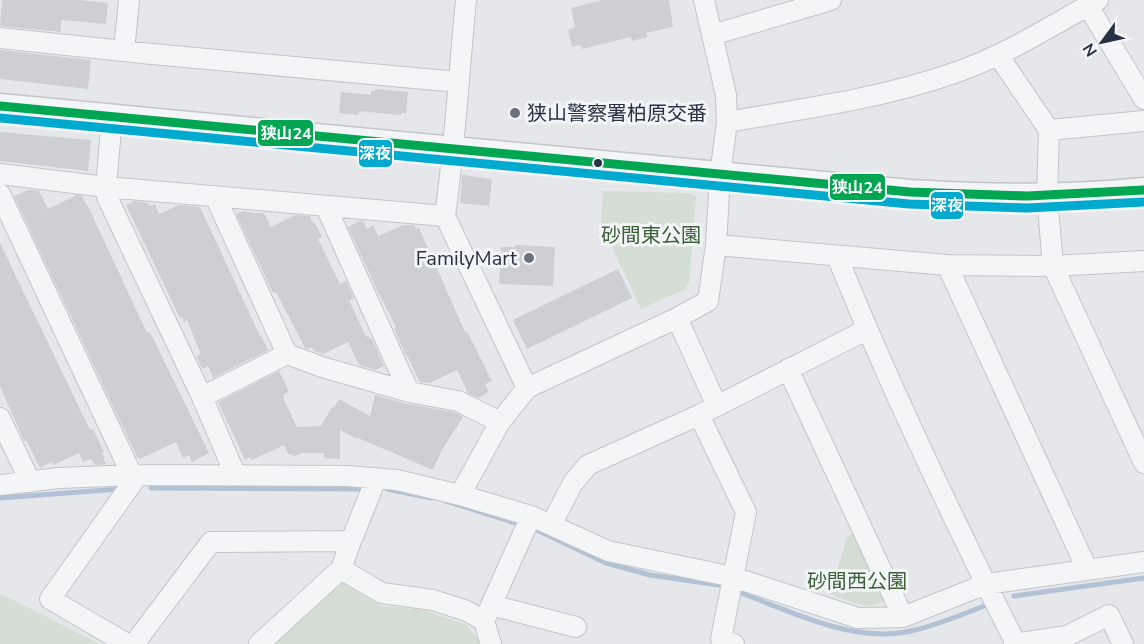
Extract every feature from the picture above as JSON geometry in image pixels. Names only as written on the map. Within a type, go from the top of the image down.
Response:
[{"type":"street","points":[[124,51],[129,0]]},
{"type":"street","points":[[466,0],[454,150],[445,216],[527,388]]},
{"type":"street","points":[[460,495],[500,422],[527,388],[677,318],[708,301],[716,245],[720,175],[727,122],[726,95],[704,0]]},
{"type":"street","points":[[712,34],[831,0]]},
{"type":"street","points":[[727,122],[855,100],[952,74],[998,55],[1093,3],[1144,99]]},
{"type":"street","points":[[0,38],[458,82]]},
{"type":"street","points":[[998,55],[1049,130],[1047,195],[1053,266],[1144,463]]},
{"type":"street","points":[[0,106],[921,193],[1047,195],[1144,190]]},
{"type":"street","points":[[112,117],[106,187],[108,196],[202,397],[235,474]]},
{"type":"street","points":[[1049,130],[1144,121]]},
{"type":"street","points":[[0,174],[106,187],[445,216]]},
{"type":"street","points":[[0,194],[135,475]]},
{"type":"street","points":[[215,196],[287,354],[322,367],[409,392],[458,401],[500,422]]},
{"type":"street","points":[[326,207],[409,392]]},
{"type":"street","points":[[716,245],[947,265],[1053,266],[1144,261]]},
{"type":"street","points":[[837,256],[866,330],[1015,644],[1067,636],[1109,615],[1123,644]]},
{"type":"street","points":[[947,265],[1088,569]]},
{"type":"street","points":[[677,318],[708,410],[747,512],[723,642]]},
{"type":"street","points":[[550,525],[573,483],[588,465],[708,410],[866,330]]},
{"type":"street","points":[[202,397],[287,354]]},
{"type":"street","points":[[788,369],[903,617]]},
{"type":"street","points":[[0,418],[30,482]]},
{"type":"street","points":[[127,644],[50,599],[135,475]]},
{"type":"street","points":[[0,485],[59,478],[135,475],[347,476],[396,480],[460,495],[531,516],[608,551],[733,578],[858,618],[903,617],[986,584],[1144,562]]},
{"type":"street","points":[[259,644],[341,569],[376,479]]},
{"type":"street","points":[[491,644],[487,613],[531,516]]},
{"type":"street","points":[[134,644],[211,542],[351,541]]},
{"type":"street","points":[[341,569],[382,593],[433,600],[467,611],[576,627]]},
{"type":"green space","name":"砂間東公園","points":[[603,191],[689,193],[696,197],[689,283],[685,289],[641,309],[601,223]]},
{"type":"green space","name":"砂間西公園","points":[[856,531],[888,599],[881,603],[859,604],[830,594],[847,537]]},
{"type":"green space","points":[[341,582],[381,606],[420,609],[465,624],[483,644],[273,644]]},
{"type":"green space","points":[[0,594],[11,599],[100,644],[0,644]]},
{"type":"building","points":[[2,0],[79,0],[108,3],[106,23],[61,20],[61,32],[0,26]]},
{"type":"building","points":[[602,0],[669,0],[673,27],[646,33],[648,37],[632,41],[631,37],[582,49],[580,45],[572,47],[568,30],[575,27],[571,8]]},
{"type":"building","points":[[0,50],[91,60],[88,89],[0,79]]},
{"type":"building","points":[[375,89],[408,92],[406,113],[401,113],[401,115],[359,111],[358,115],[339,113],[341,92],[371,95],[371,91]]},
{"type":"building","points":[[0,132],[91,140],[88,171],[0,161]]},
{"type":"building","points":[[462,175],[492,179],[489,206],[460,203]]},
{"type":"building","points":[[29,190],[39,191],[48,209],[77,195],[82,196],[147,333],[150,332],[209,453],[192,462],[189,455],[183,458],[176,442],[140,459],[137,457],[14,196]]},
{"type":"building","points":[[134,201],[148,203],[150,206],[155,204],[159,214],[179,205],[200,207],[268,350],[213,378],[208,366],[202,369],[196,356],[201,354],[187,320],[184,322],[182,317],[180,318],[126,205]]},
{"type":"building","points":[[243,211],[264,213],[271,227],[295,215],[310,216],[322,237],[318,239],[340,284],[346,281],[354,298],[349,300],[366,337],[369,336],[372,339],[384,366],[376,370],[359,365],[348,342],[323,354],[314,351],[312,347],[305,348],[276,292],[273,293],[236,214]]},
{"type":"building","points":[[363,221],[367,229],[373,225],[378,236],[404,225],[414,225],[416,229],[419,228],[465,332],[467,331],[492,381],[485,384],[489,392],[478,398],[468,393],[457,370],[429,383],[420,382],[348,227]]},
{"type":"building","points":[[0,243],[90,430],[93,429],[104,452],[102,453],[106,464],[95,465],[91,459],[83,462],[79,453],[53,465],[52,462],[40,468],[26,440],[24,441],[0,386]]},
{"type":"building","points":[[515,245],[555,247],[553,286],[499,284],[501,247],[515,247]]},
{"type":"building","points":[[618,269],[632,298],[527,349],[513,320]]},
{"type":"building","points":[[279,371],[288,389],[288,392],[283,395],[285,402],[297,427],[321,426],[339,399],[370,416],[375,395],[407,404],[454,412],[463,417],[442,450],[433,470],[340,430],[340,459],[324,458],[324,453],[302,453],[294,457],[292,454],[289,455],[284,445],[252,460],[250,457],[245,460],[218,402]]},
{"type":"waterway","points":[[151,488],[364,489]]},
{"type":"waterway","points":[[0,498],[120,489]]},
{"type":"waterway","points":[[387,489],[431,498]]},
{"type":"waterway","points":[[446,501],[519,524]]},
{"type":"waterway","points":[[537,530],[606,563],[650,575],[726,586]]},
{"type":"waterway","points":[[1014,596],[1144,578]]},
{"type":"waterway","points":[[741,593],[824,624],[846,630],[889,634],[911,631],[989,604]]},
{"type":"transit line","name":"狭山24","points":[[0,106],[910,192],[1027,196],[1144,190]]},
{"type":"transit line","name":"深夜","points":[[0,118],[909,204],[1027,208],[1144,202]]},
{"type":"place","name":"狭山警察署柏原交番","points":[[515,113]]},
{"type":"place","name":"FamilyMart","points":[[529,258]]}]
